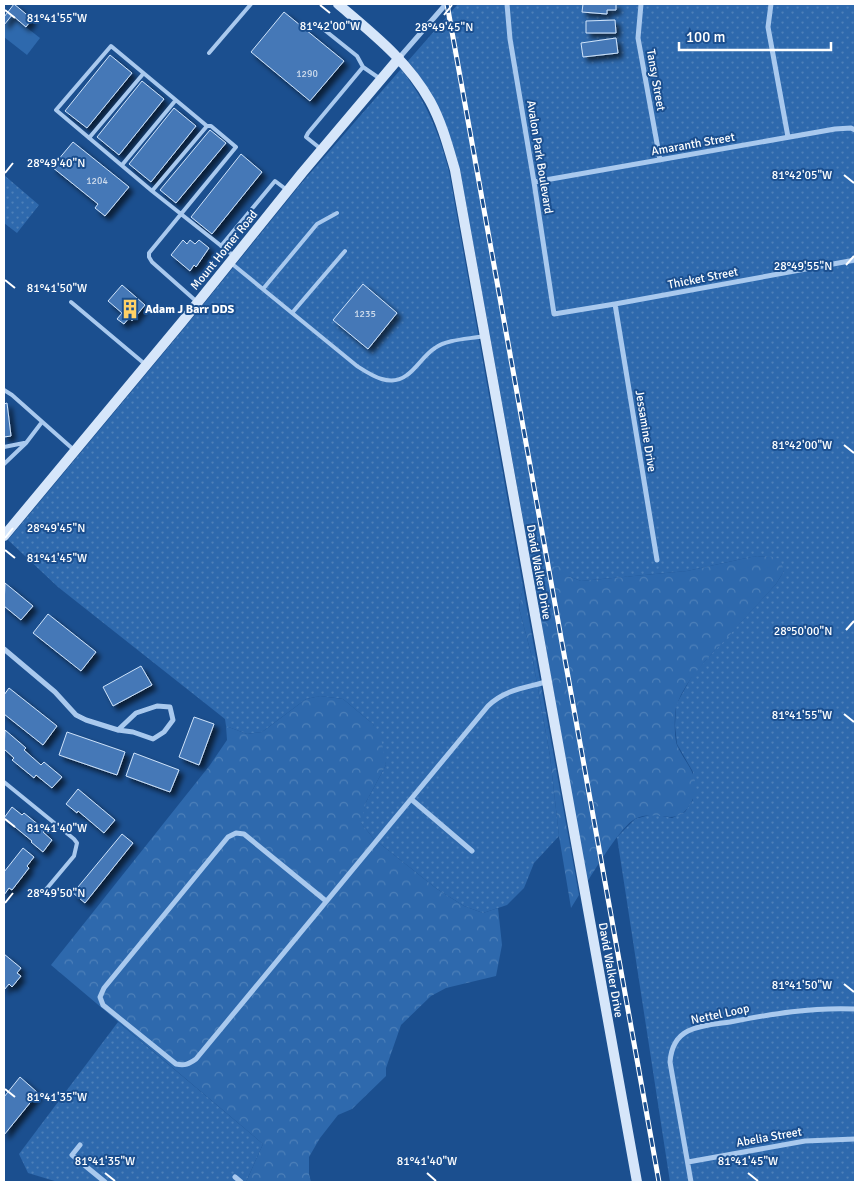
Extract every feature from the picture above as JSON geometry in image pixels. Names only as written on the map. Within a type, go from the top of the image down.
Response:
[{"type":"street","name":"David Walker Drive","points":[[338,4],[399,58],[416,79],[430,102],[445,136],[455,170],[637,1182]]},
{"type":"street","name":"Mount Homer Road","points":[[4,536],[322,150],[446,4]]},
{"type":"street","name":"Avalon Park Boulevard","points":[[507,4],[510,39],[554,314]]},
{"type":"street","name":"Tansy Street","points":[[641,4],[638,38],[660,160]]},
{"type":"street","points":[[771,4],[768,27],[788,137]]},
{"type":"street","name":"Amaranth Street","points":[[534,182],[835,129],[851,128],[855,130]]},
{"type":"street","name":"Thicket Street","points":[[554,314],[855,260]]},
{"type":"street","name":"Jessamine Drive","points":[[615,304],[657,560]]},
{"type":"street","points":[[4,649],[55,692],[76,715],[86,720],[118,730],[133,732],[153,740],[164,732],[173,720],[170,707],[157,706],[136,713],[118,730]]},
{"type":"street","points":[[326,901],[244,834],[236,833],[228,837],[222,844],[104,988],[100,997],[103,1005],[176,1064],[189,1064],[196,1059],[488,706],[506,692],[546,682]]},
{"type":"street","points":[[411,799],[472,851]]},
{"type":"street","name":"Nettel Loop","points":[[691,1182],[670,1062],[671,1052],[680,1038],[688,1031],[698,1027],[776,1014],[804,1010],[855,1009]]},
{"type":"street","name":"Abelia Street","points":[[688,1162],[805,1141],[855,1139]]},
{"type":"street","points":[[80,1145],[72,1155],[105,1182]]},
{"type":"street","points":[[235,1177],[241,1182]]},
{"type":"lane","points":[[209,53],[251,4]]},
{"type":"lane","points":[[322,28],[357,56],[363,67],[381,80]]},
{"type":"lane","points":[[198,302],[152,262],[148,253],[181,214],[236,147],[211,126],[207,126],[175,101],[110,46],[56,110],[152,191],[181,214],[221,246],[264,289],[357,366],[376,378],[394,381],[406,376],[436,346],[484,336]]},
{"type":"lane","points":[[322,150],[306,137],[363,67]]},
{"type":"lane","points":[[89,138],[144,74]]},
{"type":"lane","points":[[122,165],[175,101]]},
{"type":"lane","points":[[152,191],[207,126]]},
{"type":"lane","points":[[221,246],[274,181],[288,191]]},
{"type":"lane","points":[[264,289],[317,224],[337,213]]},
{"type":"lane","points":[[292,313],[345,251]]},
{"type":"lane","points":[[71,302],[146,365]]},
{"type":"lane","points":[[4,390],[74,450]]},
{"type":"lane","points":[[4,464],[26,442],[42,422]]},
{"type":"lane","points":[[4,447],[26,442]]},
{"type":"lane","points":[[4,782],[77,843],[74,856],[43,893]]},
{"type":"green space","points":[[458,4],[855,4],[855,1182],[670,1182],[617,837],[635,819],[653,814],[672,818],[685,812],[693,800],[693,772],[677,744],[675,726],[676,705],[693,674],[776,584],[784,571],[769,556],[751,557],[687,571],[581,581],[568,576],[533,574],[460,170],[440,112],[418,74],[408,61]]},
{"type":"green space","points":[[12,16],[40,38],[27,55],[4,37],[4,26]]},
{"type":"green space","points":[[401,69],[418,93],[431,117],[449,171],[523,586],[519,608],[533,661],[550,756],[559,836],[534,863],[524,888],[507,905],[483,913],[464,906],[437,889],[374,839],[360,822],[366,802],[386,765],[373,724],[343,699],[320,696],[306,699],[262,732],[247,734],[226,726],[225,719],[58,587],[8,540],[186,326],[299,186]]},
{"type":"green space","points":[[4,175],[39,205],[17,233],[4,223]]},
{"type":"green space","points":[[769,556],[780,559],[784,571],[776,584],[698,669],[686,686],[676,707],[675,730],[677,745],[694,778],[695,792],[692,801],[680,815],[673,817],[643,816],[629,823],[587,882],[533,574],[537,569],[559,566],[568,576],[581,581],[687,571],[751,557]]},
{"type":"green space","points":[[523,586],[579,895],[571,908],[559,836],[550,756],[533,661],[519,608]]},
{"type":"green space","points":[[320,696],[343,699],[373,724],[382,743],[386,765],[366,802],[361,823],[374,839],[437,889],[464,906],[483,913],[498,908],[502,945],[496,976],[446,988],[431,996],[401,1025],[386,1068],[386,1076],[352,1109],[338,1115],[320,1138],[309,1157],[311,1182],[246,1182],[263,1144],[51,965],[210,765],[227,740],[226,726],[247,734],[262,732],[306,699]]},
{"type":"green space","points":[[118,1022],[263,1144],[246,1182],[58,1182],[28,1173],[19,1154]]},
{"type":"building","points":[[14,4],[32,19],[26,27],[12,15],[4,25],[4,17]]},
{"type":"building","points":[[583,4],[616,4],[616,10],[607,10],[607,14],[582,12]]},
{"type":"building","points":[[284,12],[344,61],[310,101],[251,52]]},
{"type":"building","points":[[615,20],[616,33],[586,33],[586,21]]},
{"type":"building","points":[[616,38],[618,53],[583,57],[581,43]]},
{"type":"building","points":[[110,55],[132,73],[87,128],[65,111]]},
{"type":"building","points":[[142,81],[164,99],[119,155],[97,137]]},
{"type":"building","points":[[174,108],[196,126],[151,182],[129,164]]},
{"type":"building","points":[[210,130],[226,143],[176,203],[160,190]]},
{"type":"building","points":[[73,142],[129,187],[105,216],[95,208],[98,204],[52,167]]},
{"type":"building","points":[[241,154],[262,172],[212,234],[191,217]]},
{"type":"building","points":[[183,240],[187,244],[190,240],[195,244],[199,240],[209,248],[196,267],[194,265],[190,271],[171,255]]},
{"type":"building","points":[[363,284],[397,313],[368,349],[333,320]]},
{"type":"building","name":"Adam J Barr DDS","points":[[122,285],[145,305],[132,321],[129,318],[124,324],[117,319],[122,313],[108,301]]},
{"type":"building","points":[[7,403],[11,436],[4,437],[4,404]]},
{"type":"building","points":[[5,583],[33,606],[21,620],[4,606]]},
{"type":"building","points":[[48,614],[96,652],[81,671],[33,633]]},
{"type":"building","points":[[141,666],[152,685],[113,706],[103,687]]},
{"type":"building","points":[[9,688],[57,726],[43,745],[4,714],[4,695]]},
{"type":"building","points":[[194,717],[214,724],[199,765],[179,757]]},
{"type":"building","points":[[5,730],[26,748],[24,750],[41,765],[44,762],[62,777],[52,788],[36,775],[34,778],[12,760],[14,758],[4,749]]},
{"type":"building","points":[[67,732],[125,752],[117,775],[59,755]]},
{"type":"building","points":[[134,753],[179,770],[170,792],[126,776]]},
{"type":"building","points":[[78,789],[115,820],[104,833],[78,811],[77,813],[66,804]]},
{"type":"building","points":[[12,807],[22,815],[24,813],[45,830],[43,832],[52,840],[43,852],[4,818]]},
{"type":"building","points":[[122,834],[133,843],[85,903],[73,893]]},
{"type":"building","points":[[23,848],[34,857],[27,866],[29,868],[12,890],[9,888],[4,895],[4,872]]},
{"type":"building","points":[[4,954],[21,968],[17,973],[21,976],[12,987],[9,984],[4,990]]},
{"type":"building","points":[[20,1077],[38,1093],[4,1135],[4,1097]]},
{"type":"railway","points":[[447,4],[659,1182]]},
{"type":"place","name":"Adam J Barr DDS","points":[[130,309]]}]
